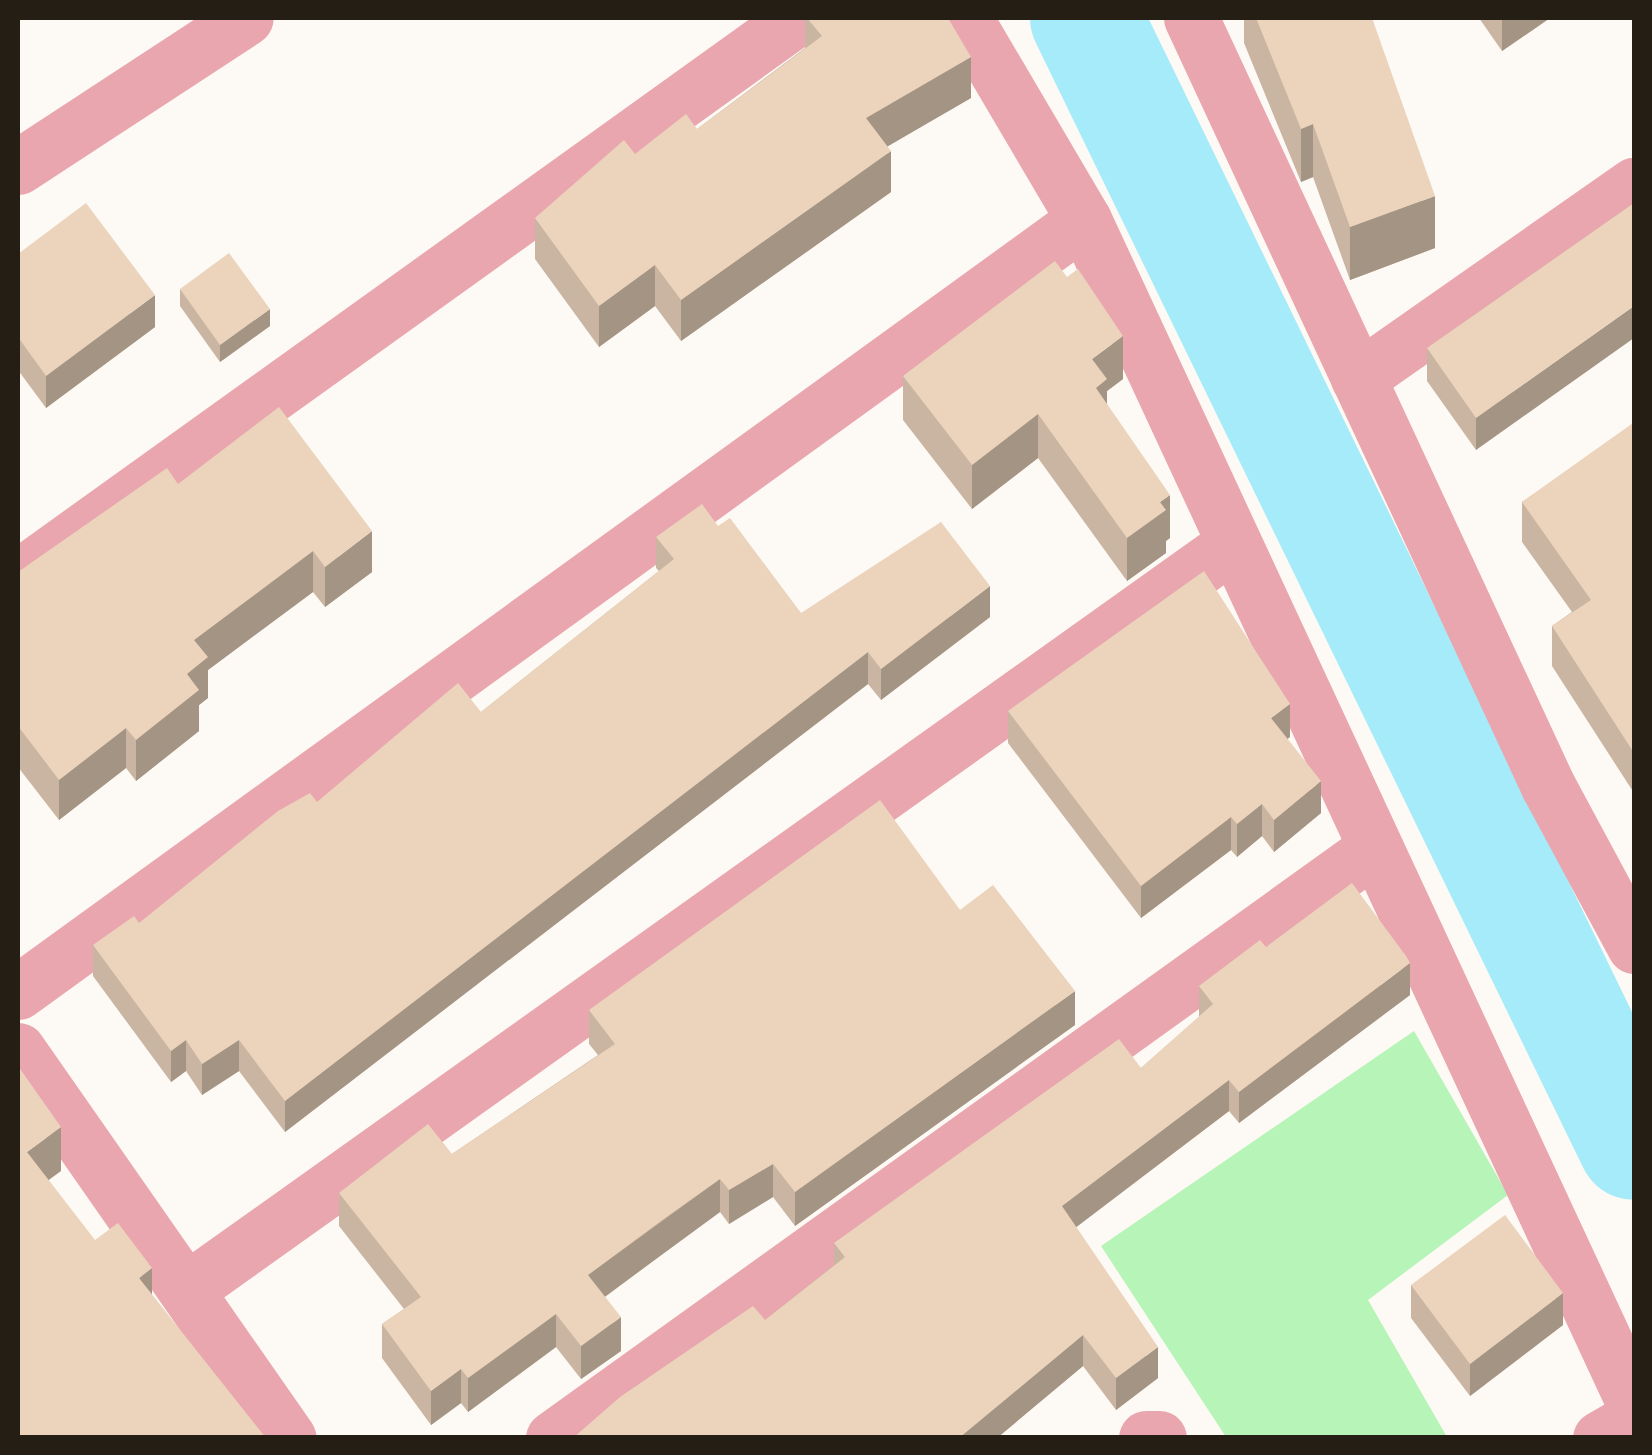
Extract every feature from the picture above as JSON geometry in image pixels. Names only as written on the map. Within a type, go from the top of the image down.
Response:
[{"type":"street","points":[[18,167],[246,18]]},
{"type":"street","points":[[18,578],[797,18]]},
{"type":"street","points":[[965,18],[1084,220],[1634,1404]]},
{"type":"street","points":[[1191,18],[1548,786],[1634,946]]},
{"type":"street","points":[[1358,378],[1634,185]]},
{"type":"street","points":[[18,992],[1084,220]]},
{"type":"street","points":[[186,1290],[1232,544]]},
{"type":"street","points":[[553,1438],[1375,848]]},
{"type":"street","points":[[18,1050],[290,1438]]},
{"type":"street","points":[[1600,1438],[1634,1418]]},
{"type":"street","points":[[1146,1438],[1159,1438]]},
{"type":"green space","points":[[1414,1031],[1508,1195],[1368,1300],[1447,1437],[1226,1437],[1101,1246]]},
{"type":"building","points":[[807,18],[948,18],[971,57],[866,118],[891,151],[681,300],[655,265],[599,306],[535,218],[624,140],[635,154],[686,114],[697,129],[822,36]]},
{"type":"building","points":[[1256,18],[1372,18],[1435,196],[1350,227],[1313,124],[1301,129]]},
{"type":"building","points":[[86,203],[155,295],[46,376],[18,337],[18,254]]},
{"type":"building","points":[[1634,203],[1634,306],[1476,418],[1427,348]]},
{"type":"building","points":[[229,253],[270,309],[220,345],[180,289]]},
{"type":"building","points":[[1055,261],[1067,277],[1078,269],[1123,336],[1092,359],[1107,379],[1096,388],[1170,495],[1160,502],[1166,510],[1127,538],[1038,414],[972,465],[903,376]]},
{"type":"building","points":[[279,407],[372,531],[325,567],[313,551],[194,640],[208,657],[187,674],[199,690],[136,740],[126,728],[59,780],[18,726],[18,572],[167,468],[178,484]]},
{"type":"building","points":[[1633,423],[1634,753],[1552,626],[1591,600],[1522,502]]},
{"type":"building","points":[[702,504],[718,526],[730,518],[801,613],[941,522],[990,586],[881,669],[868,652],[285,1101],[239,1040],[202,1064],[186,1040],[171,1051],[93,945],[134,916],[139,923],[278,811],[310,793],[317,802],[458,683],[481,712],[674,559],[656,537]]},
{"type":"building","points":[[1204,571],[1290,704],[1271,718],[1321,781],[1274,820],[1262,804],[1237,824],[1231,817],[1141,886],[1008,711]]},
{"type":"building","points":[[880,800],[960,910],[993,885],[1075,991],[795,1192],[773,1164],[729,1190],[720,1179],[665,1218],[588,1275],[621,1317],[581,1346],[556,1314],[468,1378],[461,1369],[431,1391],[382,1324],[421,1297],[339,1193],[428,1124],[452,1154],[615,1044],[589,1010]]},
{"type":"building","points":[[1352,883],[1410,963],[1239,1092],[1229,1080],[1062,1206],[1158,1347],[1116,1378],[1083,1335],[959,1438],[573,1438],[620,1397],[753,1306],[765,1320],[845,1257],[834,1243],[1119,1039],[1141,1068],[1213,1004],[1199,986],[1260,940],[1266,947]]},
{"type":"building","points":[[18,1066],[61,1127],[27,1152],[95,1240],[118,1223],[152,1268],[139,1278],[266,1438],[18,1438]]},
{"type":"building","points":[[1505,1215],[1563,1293],[1470,1364],[1411,1285]]},
{"type":"waterway","points":[[1086,18],[1634,1144]]}]
